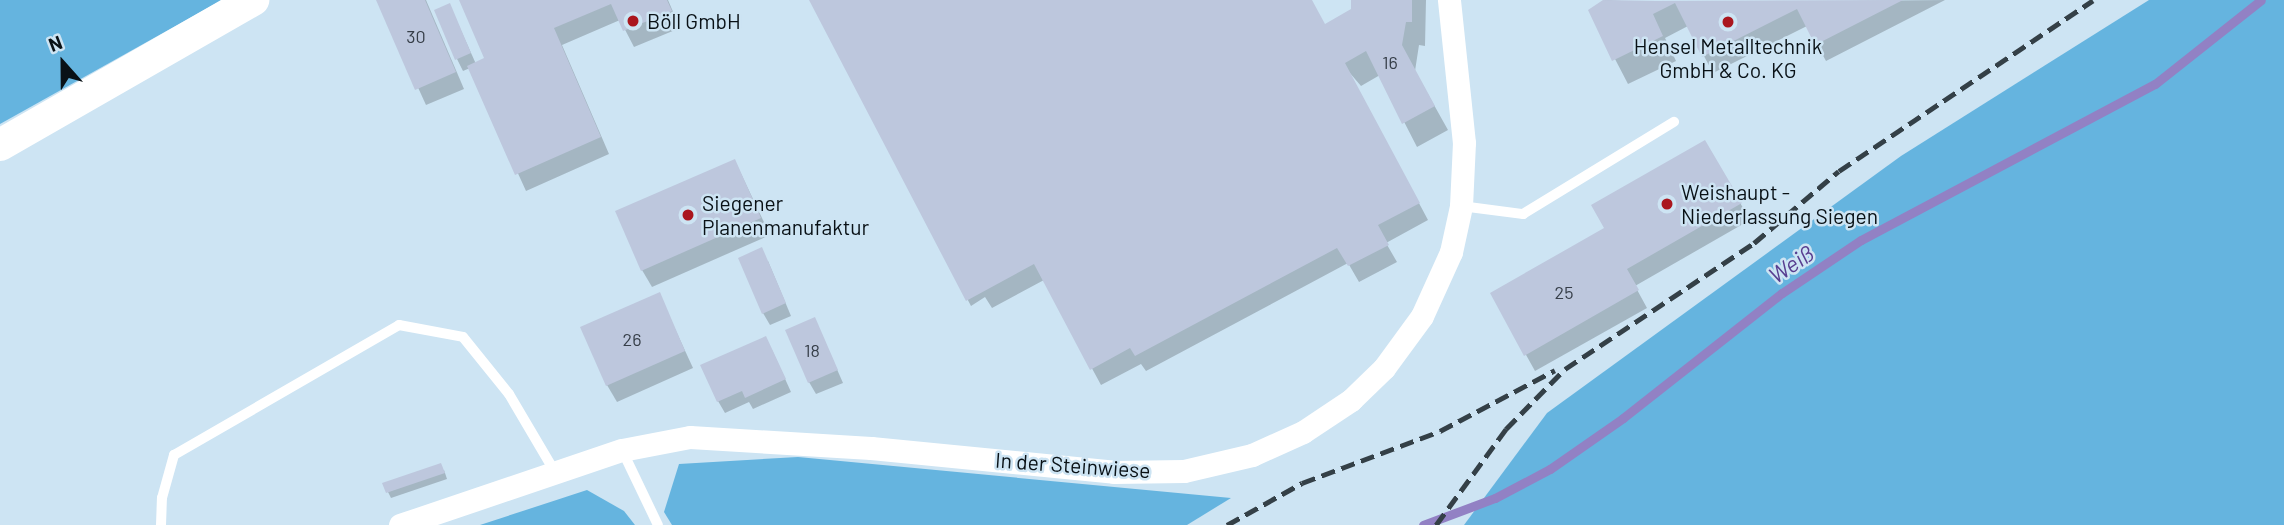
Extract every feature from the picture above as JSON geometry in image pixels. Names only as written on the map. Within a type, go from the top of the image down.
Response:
[{"type":"main road","points":[[0,145],[253,0]]},
{"type":"street","name":"In der Steinwiese","points":[[400,525],[622,450],[690,437],[871,448],[1114,472],[1184,471],[1252,455],[1303,432],[1351,400],[1384,368],[1422,316],[1451,252],[1461,206],[1464,143],[1449,0]]},
{"type":"lane","points":[[1461,206],[1523,214],[1674,122]]},
{"type":"lane","points":[[161,525],[162,498],[174,454],[399,325],[463,337],[509,394],[555,472]]},
{"type":"lane","points":[[622,450],[658,525]]},
{"type":"shaded area","points":[[0,0],[222,0],[0,124]]},
{"type":"shaded area","points":[[2149,0],[2284,0],[2284,525],[1464,525],[1547,413],[1901,156]]},
{"type":"shaded area","points":[[798,457],[1231,498],[1187,525],[672,525],[664,512],[679,464]]},
{"type":"shaded area","points":[[587,490],[624,511],[635,525],[480,525]]},
{"type":"building","points":[[376,0],[425,0],[456,72],[415,90]]},
{"type":"building","points":[[459,0],[667,0],[672,11],[623,31],[611,4],[554,28],[601,137],[515,175],[467,66],[484,58]]},
{"type":"building","points":[[809,0],[1312,0],[1325,24],[1351,9],[1351,0],[1412,0],[1412,22],[1406,22],[1402,45],[1435,106],[1402,124],[1366,51],[1345,63],[1420,203],[1378,225],[1389,245],[1348,266],[1337,248],[1135,356],[1130,348],[1090,370],[1034,264],[966,301]]},
{"type":"building","name":"Hensel Metalltechnik GmbH & Co. KG","points":[[1603,0],[1903,0],[1815,45],[1797,9],[1702,57],[1675,3],[1653,14],[1663,36],[1612,61],[1588,10]]},
{"type":"building","points":[[450,3],[471,53],[455,60],[434,10]]},
{"type":"building","points":[[1705,140],[1742,203],[1627,269],[1639,290],[1524,356],[1490,293],[1604,228],[1591,205]]},
{"type":"building","name":"Siegener Planenmanufaktur","points":[[735,159],[761,218],[641,271],[615,211]]},
{"type":"building","points":[[762,247],[786,303],[762,314],[738,258]]},
{"type":"building","points":[[660,292],[685,351],[606,386],[580,327]]},
{"type":"building","points":[[815,317],[838,370],[808,383],[785,330]]},
{"type":"building","points":[[766,336],[786,379],[745,398],[742,391],[717,402],[700,365]]},
{"type":"building","points":[[441,463],[445,473],[386,493],[382,483]]},
{"type":"waterway","name":"Weiß","points":[[1423,525],[1495,498],[1550,469],[1623,418],[1782,293],[1861,240],[2155,84],[2261,0]]},
{"type":"railway","points":[[1436,525],[1506,429],[1565,369],[1754,243],[1839,171],[2093,0]]},
{"type":"railway","points":[[1227,525],[1302,483],[1440,431],[1555,370]]},
{"type":"place","name":"Böll GmbH","points":[[633,21]]},
{"type":"place","name":"Hensel Metalltechnik GmbH & Co. KG","points":[[1728,22]]},
{"type":"place","name":"Weishaupt - Niederlassung Siegen","points":[[1667,204]]},
{"type":"place","name":"Siegener Planenmanufaktur","points":[[688,215]]}]
